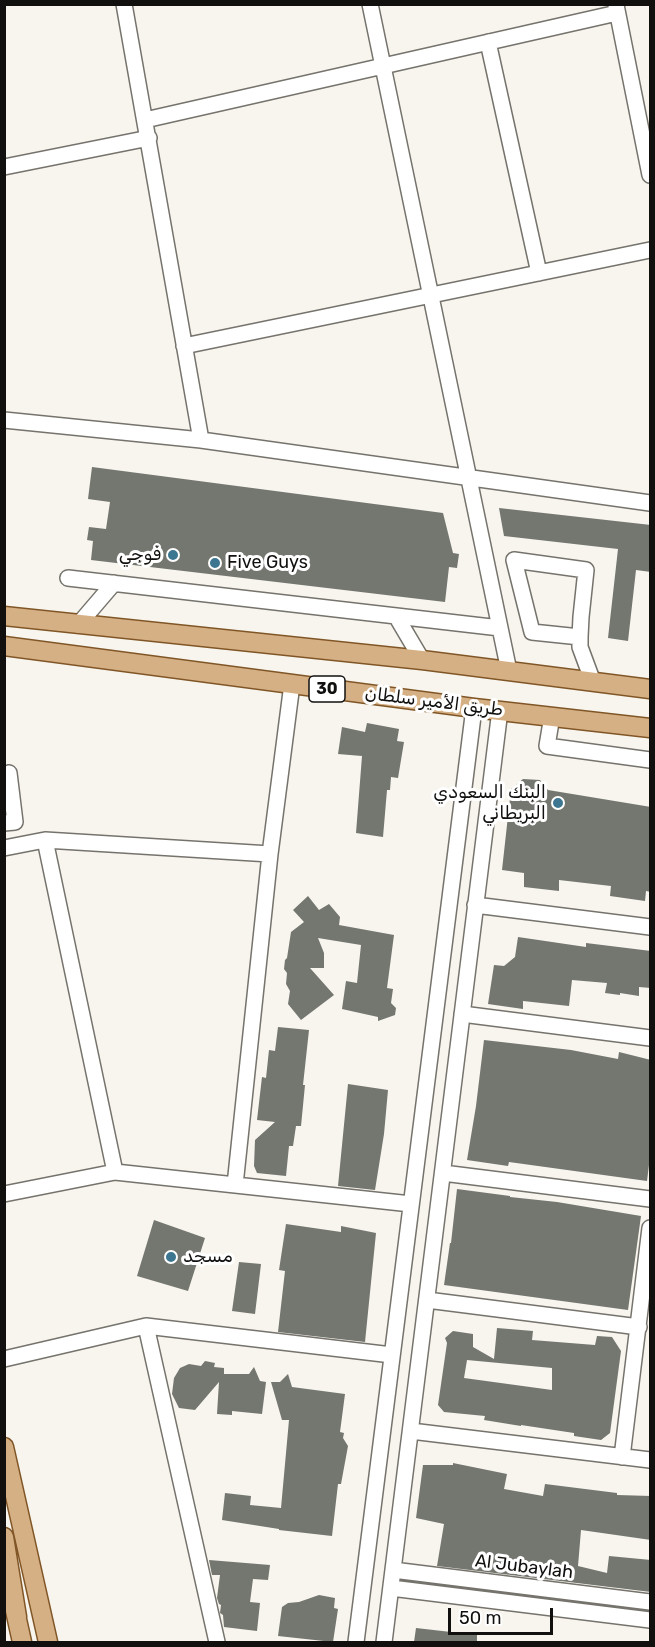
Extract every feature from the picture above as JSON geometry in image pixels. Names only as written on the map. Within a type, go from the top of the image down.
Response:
[{"type":"main road","name":"30","points":[[4,616],[422,660],[651,689]]},
{"type":"main road","name":"طريق الأمير سلطان","points":[[5,648],[649,730]]},
{"type":"main road","points":[[4,1447],[48,1642]]},
{"type":"main road","points":[[4,1537],[22,1642]]},
{"type":"main road","points":[[4,1568],[17,1617]]},
{"type":"street","points":[[124,4],[201,440]]},
{"type":"street","points":[[370,4],[509,671]]},
{"type":"street","points":[[145,120],[488,42],[616,9],[651,175]]},
{"type":"street","points":[[488,42],[539,273]]},
{"type":"street","points":[[4,167],[149,138]]},
{"type":"street","points":[[184,346],[651,250]]},
{"type":"street","points":[[4,420],[201,440],[651,503]]},
{"type":"street","points":[[486,564],[514,560],[586,570],[580,642],[593,682]]},
{"type":"street","points":[[514,560],[532,632],[580,642]]},
{"type":"street","points":[[68,578],[500,628]]},
{"type":"street","points":[[78,625],[114,583]]},
{"type":"street","points":[[396,616],[422,660]]},
{"type":"street","points":[[235,1185],[270,854],[292,684]]},
{"type":"street","points":[[356,1642],[474,708]]},
{"type":"street","points":[[384,1642],[500,710]]},
{"type":"street","points":[[552,716],[547,746],[651,760]]},
{"type":"street","points":[[4,823],[15,822],[9,773]]},
{"type":"street","points":[[4,848],[45,840],[270,854]]},
{"type":"street","points":[[45,840],[115,1172]]},
{"type":"street","points":[[475,904],[651,927]]},
{"type":"street","points":[[444,940],[470,944]]},
{"type":"street","points":[[462,1014],[651,1038]]},
{"type":"street","points":[[4,1194],[115,1172],[411,1204]]},
{"type":"street","points":[[443,1173],[651,1199]]},
{"type":"street","points":[[622,1457],[643,1320],[651,1228]]},
{"type":"street","points":[[427,1300],[643,1320]]},
{"type":"street","points":[[4,1359],[146,1326],[392,1356]]},
{"type":"street","points":[[146,1326],[217,1642]]},
{"type":"street","points":[[411,1431],[651,1460]]},
{"type":"street","name":"Al Jubaylah","points":[[393,1570],[651,1602]]},
{"type":"street","points":[[391,1588],[651,1620]]},
{"type":"building","points":[[92,467],[443,513],[453,553],[459,554],[457,568],[449,567],[445,602],[91,560],[93,541],[87,540],[89,527],[106,529],[110,502],[88,499]]},
{"type":"building","points":[[499,508],[651,525],[651,572],[636,570],[628,641],[608,638],[618,549],[504,536]]},
{"type":"building","points":[[367,723],[399,729],[397,741],[404,742],[398,778],[391,777],[390,790],[387,790],[383,837],[356,833],[362,756],[338,754],[342,727],[365,732]]},
{"type":"building","points":[[523,779],[540,780],[548,790],[651,807],[651,892],[646,891],[645,901],[610,896],[611,886],[559,880],[559,891],[524,887],[524,873],[502,870],[511,789]]},
{"type":"building","points":[[308,896],[319,910],[329,904],[340,917],[339,925],[394,935],[387,988],[393,989],[391,1003],[396,1008],[395,1015],[378,1021],[378,1017],[342,1009],[346,981],[357,983],[361,945],[318,938],[324,953],[324,968],[310,968],[334,995],[301,1020],[288,1004],[290,991],[286,984],[285,960],[291,932],[304,922],[293,910]]},
{"type":"building","points":[[518,937],[586,947],[586,943],[651,951],[651,988],[639,987],[639,996],[620,993],[620,995],[605,993],[607,983],[572,980],[569,1006],[523,1001],[523,1009],[488,1004],[494,965],[504,966],[515,957]]},
{"type":"building","points":[[278,1027],[309,1030],[301,1126],[296,1126],[293,1146],[289,1146],[286,1176],[257,1173],[254,1166],[255,1140],[275,1122],[257,1120],[262,1077],[266,1078],[269,1050],[275,1051]]},
{"type":"building","points":[[484,1040],[571,1050],[618,1059],[619,1052],[651,1060],[651,1149],[647,1181],[509,1162],[508,1166],[467,1160]]},
{"type":"building","points":[[348,1084],[388,1090],[375,1190],[338,1186]]},
{"type":"building","points":[[457,1189],[641,1216],[628,1310],[444,1285]]},
{"type":"building","name":"مسجد","points":[[154,1220],[205,1238],[188,1291],[137,1276]]},
{"type":"building","points":[[286,1224],[341,1232],[341,1226],[376,1233],[365,1342],[278,1332],[285,1271],[279,1270]]},
{"type":"building","points":[[239,1262],[261,1264],[255,1314],[232,1311]]},
{"type":"building","points":[[497,1328],[533,1331],[532,1340],[595,1345],[597,1336],[612,1337],[621,1351],[610,1433],[601,1440],[574,1436],[574,1433],[484,1420],[485,1416],[444,1412],[438,1405],[447,1343],[445,1338],[453,1331],[473,1334],[473,1347],[494,1359]],"holes":[[[467,1360],[552,1368],[552,1390],[464,1378]]]},
{"type":"building","points":[[205,1361],[215,1363],[214,1367],[224,1368],[224,1374],[249,1374],[254,1367],[260,1381],[266,1382],[262,1414],[232,1411],[232,1415],[217,1414],[219,1382],[195,1410],[179,1408],[172,1394],[174,1378],[180,1368],[189,1364],[201,1366]]},
{"type":"building","points":[[288,1374],[292,1387],[345,1394],[340,1432],[344,1433],[343,1438],[348,1446],[341,1484],[338,1484],[332,1536],[222,1520],[225,1493],[251,1496],[250,1505],[281,1508],[289,1420],[282,1420],[271,1382],[280,1382]]},
{"type":"building","points":[[453,1463],[507,1474],[504,1489],[543,1496],[545,1484],[617,1493],[617,1495],[651,1496],[651,1540],[581,1530],[578,1566],[607,1573],[609,1556],[651,1560],[651,1592],[437,1566],[444,1524],[416,1518],[423,1465],[453,1465]]},
{"type":"building","points":[[209,1560],[270,1565],[268,1580],[253,1579],[250,1602],[260,1603],[257,1631],[224,1627],[223,1615],[220,1613],[221,1605],[217,1598],[220,1575],[212,1575]]},
{"type":"building","points":[[319,1595],[335,1598],[334,1608],[338,1609],[333,1642],[278,1636],[282,1607],[288,1603]]},
{"type":"building","points":[[416,1628],[477,1635],[477,1642],[414,1642]]},
{"type":"place","name":"فوجي","points":[[173,555]]},
{"type":"place","name":"Five Guys","points":[[215,563]]},
{"type":"place","name":"البنك السعودي البريطاني","points":[[558,803]]},
{"type":"place","name":"مسجد","points":[[171,1257]]}]
